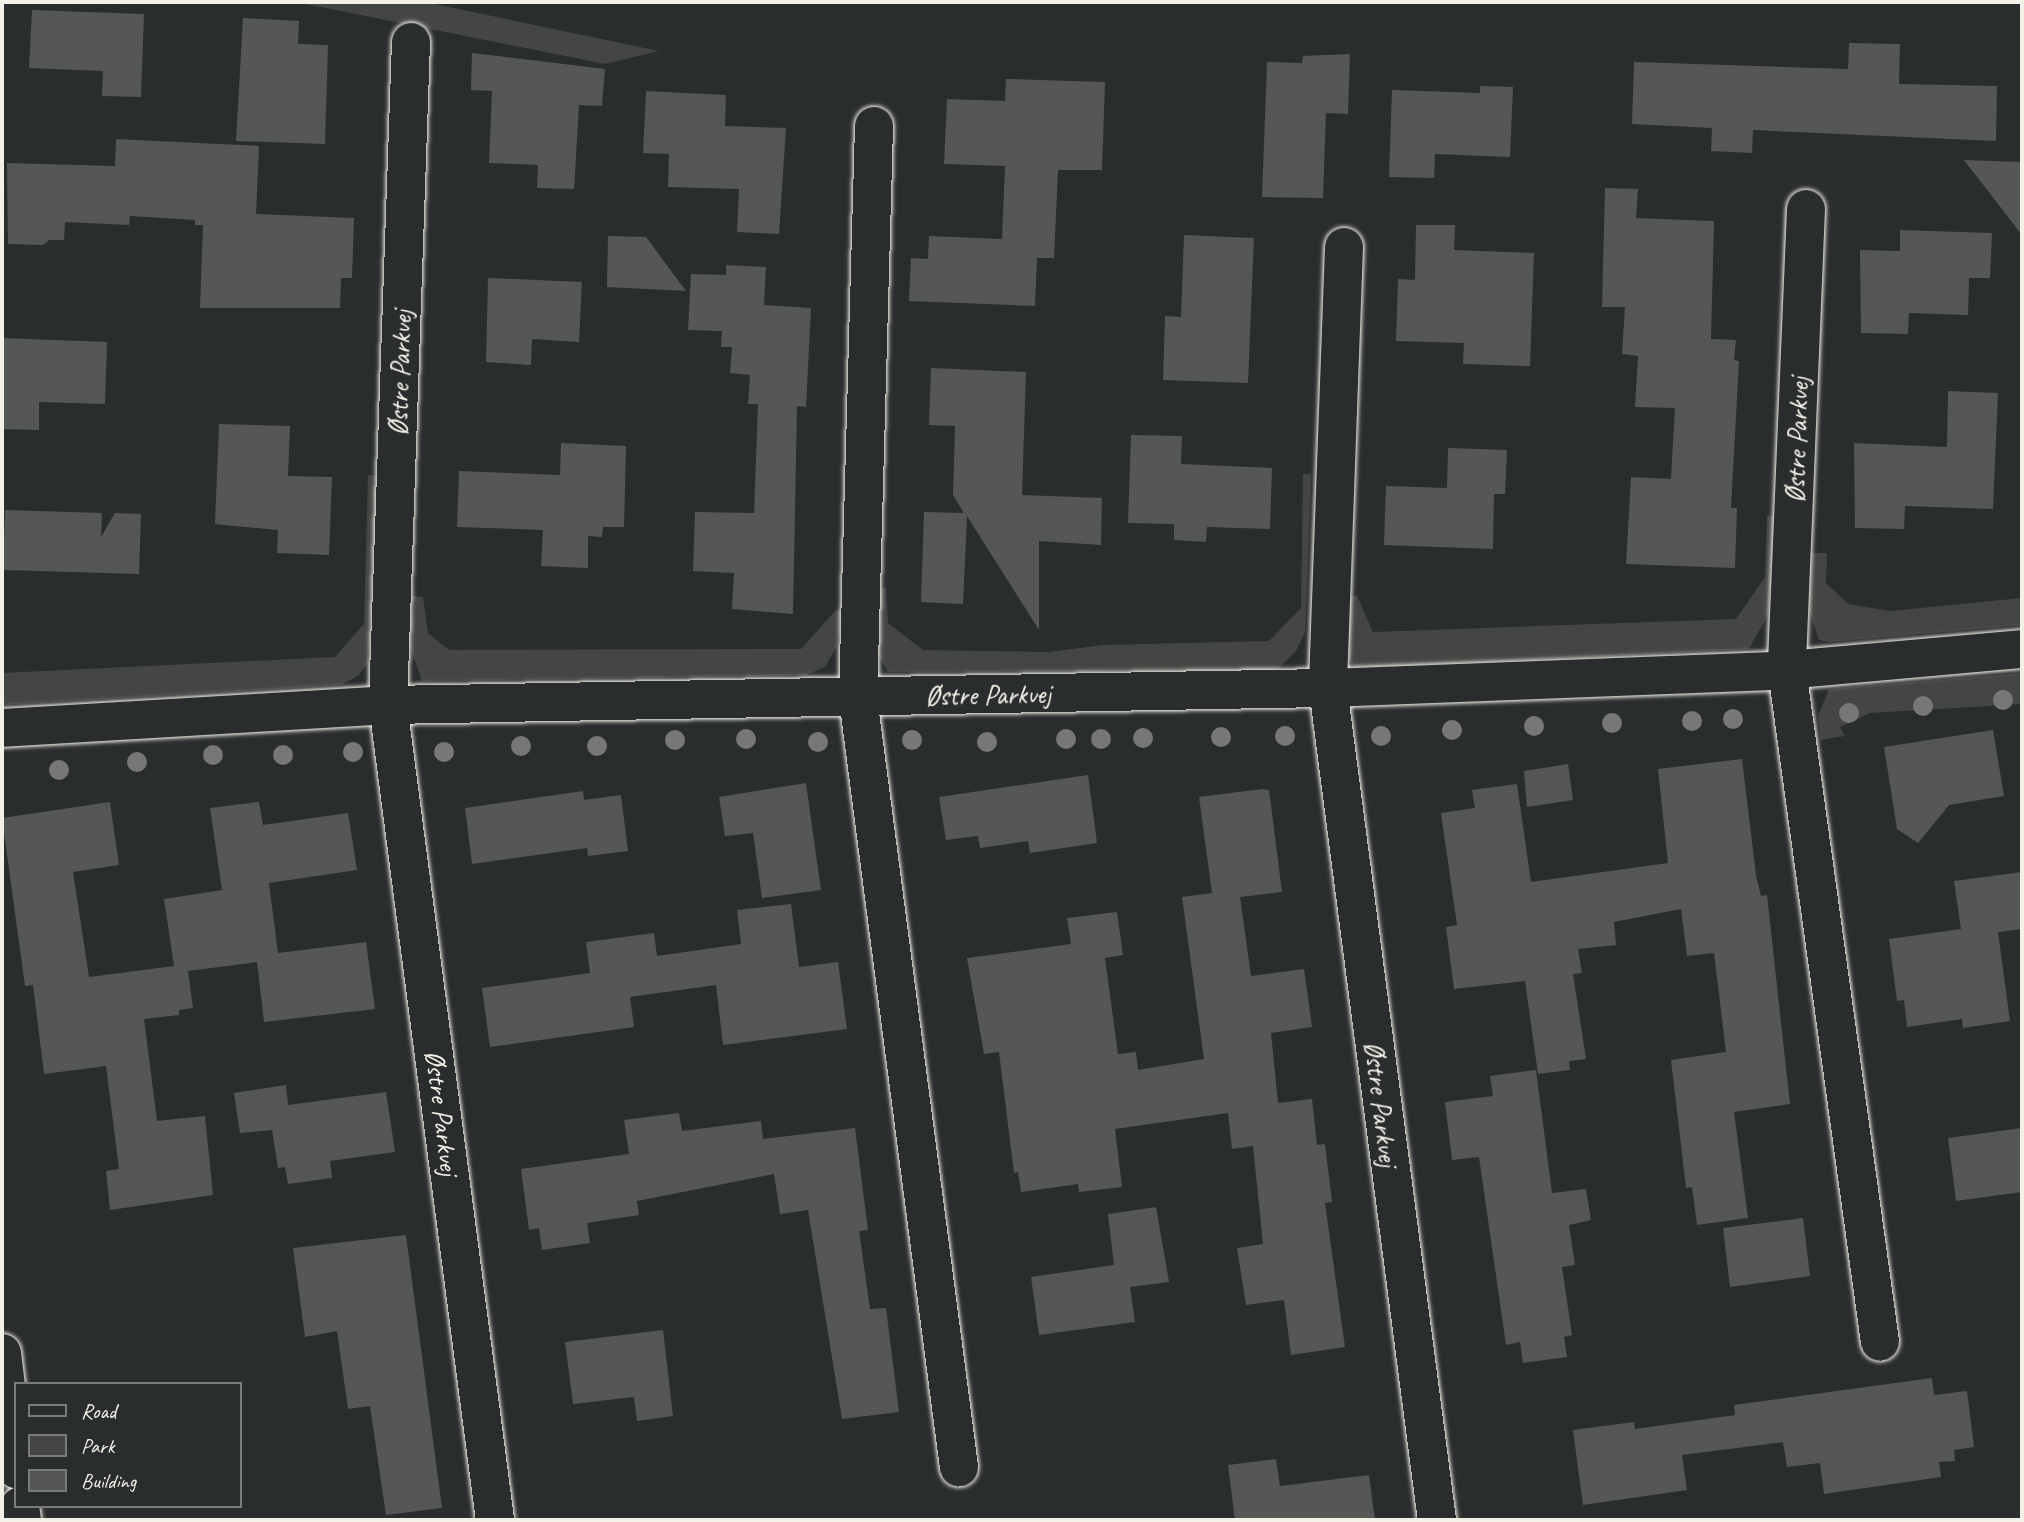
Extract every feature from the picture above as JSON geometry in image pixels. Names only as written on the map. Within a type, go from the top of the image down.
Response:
[{"type":"street","name":"Østre Parkvej","points":[[411,42],[388,705],[495,1520]]},
{"type":"street","points":[[874,126],[858,698],[959,1467]]},
{"type":"street","name":"Østre Parkvej","points":[[1806,209],[1787,670],[1880,1342]]},
{"type":"street","name":"Østre Parkvej","points":[[1344,247],[1328,688],[1437,1520]]},
{"type":"street","name":"Østre Parkvej","points":[[2,728],[388,705],[1328,688],[1787,670],[2022,649]]},
{"type":"street","points":[[2,1353],[14,1452]]},
{"type":"green space","points":[[296,2],[425,2],[659,51],[605,64]]},
{"type":"green space","points":[[1303,474],[1311,474],[1305,632],[1296,651],[1277,670],[888,672],[875,649],[875,588],[886,588],[888,623],[923,650],[1049,652],[1103,645],[1269,641],[1301,608]]},
{"type":"green space","points":[[368,475],[377,476],[368,662],[359,675],[341,685],[2,705],[2,673],[335,657],[364,624]]},
{"type":"green space","points":[[1775,515],[1768,615],[1749,649],[1354,668],[1343,642],[1344,596],[1357,596],[1373,632],[1736,619],[1765,577],[1767,516]]},
{"type":"green space","points":[[1810,553],[1827,553],[1826,583],[1848,604],[1890,611],[2022,598],[2022,625],[1829,642],[1819,640],[1809,611]]},
{"type":"green space","points":[[412,596],[423,597],[428,633],[449,650],[801,649],[835,611],[845,611],[837,646],[825,667],[806,675],[422,681],[409,644]]},
{"type":"green space","points":[[2022,673],[2022,704],[1870,713],[1840,727],[1845,736],[1821,740],[1818,716],[1829,689]]},
{"type":"building","points":[[32,10],[144,14],[141,97],[102,96],[103,71],[29,68]]},
{"type":"building","points":[[243,18],[299,21],[298,44],[328,45],[325,144],[236,141]]},
{"type":"building","points":[[1849,43],[1900,44],[1899,84],[1997,86],[1996,141],[1753,130],[1752,153],[1711,151],[1712,128],[1632,124],[1634,62],[1848,69]]},
{"type":"building","points":[[472,53],[605,69],[602,106],[579,105],[574,189],[537,188],[538,165],[489,163],[492,91],[471,90]]},
{"type":"building","points":[[1350,54],[1348,114],[1326,113],[1323,198],[1262,197],[1267,62],[1302,63],[1303,56]]},
{"type":"building","points":[[1006,79],[1105,82],[1102,170],[1058,170],[1054,258],[1037,258],[1035,306],[909,301],[911,258],[928,259],[929,236],[1002,239],[1005,166],[944,164],[947,99],[1005,101]]},
{"type":"building","points":[[1480,86],[1513,87],[1510,157],[1435,154],[1434,178],[1389,177],[1392,90],[1480,93]]},
{"type":"building","points":[[646,91],[726,95],[725,126],[786,128],[779,234],[737,232],[739,189],[668,187],[669,154],[643,153]]},
{"type":"building","points":[[116,139],[259,146],[256,214],[354,218],[352,278],[341,278],[340,308],[200,308],[203,225],[195,225],[195,220],[130,216],[129,225],[65,222],[64,240],[49,240],[43,245],[8,244],[7,163],[115,166]]},
{"type":"building","points":[[1964,160],[2022,162],[2022,235]]},
{"type":"building","points":[[1605,188],[1638,189],[1636,218],[1714,221],[1711,339],[1736,340],[1734,360],[1739,361],[1731,508],[1737,508],[1735,568],[1626,564],[1631,477],[1671,479],[1675,408],[1635,407],[1638,356],[1622,354],[1625,307],[1602,307]]},
{"type":"building","points":[[1416,225],[1455,225],[1454,250],[1534,253],[1530,366],[1463,364],[1464,343],[1396,341],[1398,279],[1415,280]]},
{"type":"building","points":[[1900,230],[1992,233],[1990,278],[1969,278],[1968,315],[1909,313],[1908,334],[1861,333],[1860,250],[1900,251]]},
{"type":"building","points":[[1184,235],[1254,238],[1248,383],[1163,380],[1165,316],[1181,317]]},
{"type":"building","points":[[608,236],[646,237],[686,291],[607,287]]},
{"type":"building","points":[[726,265],[766,267],[764,305],[811,308],[806,407],[797,406],[793,614],[732,609],[734,573],[693,571],[695,512],[754,513],[758,404],[748,404],[750,375],[730,373],[732,347],[721,347],[722,331],[688,330],[691,274],[726,275]]},
{"type":"building","points":[[488,278],[582,282],[579,342],[532,339],[531,365],[486,362]]},
{"type":"building","points":[[2,338],[107,342],[105,404],[39,402],[39,430],[2,429]]},
{"type":"building","points":[[931,368],[1026,372],[1022,495],[1102,498],[1101,545],[1039,541],[1039,630],[967,516],[963,604],[921,602],[924,512],[964,513],[953,495],[955,426],[929,425]]},
{"type":"building","points":[[1948,391],[1998,393],[1993,509],[1905,506],[1904,529],[1855,528],[1854,443],[1947,447]]},
{"type":"building","points":[[219,424],[290,426],[288,476],[332,477],[329,555],[277,553],[278,530],[215,524]]},
{"type":"building","points":[[1131,435],[1182,436],[1181,464],[1272,468],[1270,529],[1207,527],[1206,542],[1174,540],[1174,524],[1128,523]]},
{"type":"building","points":[[561,443],[626,446],[624,527],[603,527],[602,537],[588,536],[588,568],[541,566],[543,530],[457,527],[459,471],[560,475]]},
{"type":"building","points":[[1448,448],[1507,450],[1505,494],[1494,494],[1493,549],[1384,545],[1386,486],[1447,488]]},
{"type":"building","points":[[5,510],[102,513],[101,537],[115,513],[141,514],[139,574],[3,570]]},
{"type":"building","points":[[1993,730],[2004,796],[1949,805],[1918,843],[1897,829],[1884,747]]},
{"type":"building","points":[[1742,759],[1756,875],[1761,896],[1767,895],[1790,1104],[1734,1112],[1748,1218],[1697,1225],[1692,1187],[1686,1188],[1671,1060],[1726,1052],[1714,953],[1687,956],[1681,909],[1614,922],[1616,945],[1578,949],[1582,973],[1573,974],[1586,1059],[1569,1061],[1570,1070],[1538,1074],[1525,981],[1454,989],[1446,927],[1457,925],[1441,813],[1475,808],[1472,790],[1517,784],[1531,882],[1668,863],[1658,769]]},
{"type":"building","points":[[1568,764],[1573,800],[1527,807],[1524,771]]},
{"type":"building","points":[[1088,775],[1097,843],[1030,853],[1028,841],[980,848],[978,836],[946,840],[939,797]]},
{"type":"building","points":[[806,783],[821,890],[762,898],[753,833],[725,836],[719,797]]},
{"type":"building","points":[[1269,790],[1282,892],[1240,897],[1251,976],[1304,969],[1312,1027],[1271,1033],[1278,1103],[1312,1099],[1317,1145],[1325,1144],[1332,1202],[1325,1203],[1345,1347],[1291,1355],[1284,1300],[1246,1305],[1237,1248],[1263,1244],[1253,1146],[1232,1149],[1228,1113],[1115,1129],[1122,1187],[1079,1192],[1078,1184],[1021,1192],[1018,1172],[1014,1173],[999,1052],[984,1054],[967,958],[1071,944],[1067,918],[1117,912],[1123,955],[1105,958],[1118,1054],[1136,1052],[1138,1070],[1204,1059],[1182,897],[1212,893],[1199,797]]},
{"type":"building","points":[[583,791],[584,800],[621,795],[628,851],[588,856],[587,848],[472,864],[465,808]]},
{"type":"building","points":[[110,802],[119,865],[73,872],[89,977],[174,966],[164,899],[222,890],[210,808],[259,802],[263,825],[348,813],[357,870],[269,883],[278,953],[366,942],[375,1009],[264,1022],[257,962],[188,971],[193,1008],[179,1010],[179,1015],[144,1019],[157,1121],[205,1116],[213,1195],[110,1210],[106,1171],[119,1169],[106,1066],[44,1074],[33,985],[25,986],[2,818]]},
{"type":"building","points":[[2022,872],[2022,929],[1998,932],[2010,1021],[1963,1028],[1962,1019],[1907,1027],[1904,1000],[1897,1001],[1889,939],[1961,929],[1954,881]]},
{"type":"building","points":[[791,904],[799,967],[838,962],[847,1029],[723,1045],[716,985],[630,997],[634,1027],[490,1047],[482,988],[590,973],[586,942],[654,933],[657,956],[741,944],[737,910]]},
{"type":"building","points":[[1536,1070],[1552,1193],[1586,1189],[1591,1220],[1569,1225],[1575,1265],[1562,1267],[1572,1335],[1564,1337],[1567,1357],[1523,1363],[1520,1342],[1506,1345],[1479,1157],[1452,1160],[1445,1102],[1493,1096],[1490,1076]]},
{"type":"building","points":[[286,1085],[288,1105],[386,1092],[395,1152],[330,1161],[332,1178],[288,1184],[285,1167],[278,1168],[272,1130],[240,1133],[234,1093]]},
{"type":"building","points":[[679,1113],[682,1131],[761,1121],[763,1139],[855,1128],[868,1230],[859,1231],[870,1309],[886,1308],[899,1412],[842,1419],[808,1210],[780,1214],[774,1174],[637,1201],[639,1215],[587,1223],[590,1243],[542,1250],[539,1228],[529,1230],[521,1169],[629,1154],[624,1120]]},
{"type":"building","points":[[2022,1128],[2022,1192],[1956,1201],[1948,1138]]},
{"type":"building","points":[[1156,1207],[1169,1282],[1130,1287],[1135,1322],[1039,1335],[1031,1277],[1114,1265],[1108,1214]]},
{"type":"building","points":[[1803,1218],[1810,1276],[1730,1287],[1723,1228]]},
{"type":"building","points":[[406,1235],[442,1508],[386,1515],[370,1406],[348,1409],[337,1331],[305,1337],[293,1248]]},
{"type":"building","points":[[663,1330],[673,1416],[637,1421],[634,1397],[573,1404],[565,1342]]},
{"type":"building","points":[[1932,1378],[1934,1395],[1967,1391],[1974,1447],[1954,1450],[1955,1461],[1939,1462],[1941,1477],[1824,1494],[1820,1463],[1787,1467],[1783,1442],[1682,1455],[1687,1490],[1583,1505],[1573,1430],[1634,1422],[1635,1429],[1735,1415],[1734,1405]]},
{"type":"building","points":[[1276,1459],[1280,1486],[1369,1475],[1375,1520],[1235,1520],[1228,1465]]}]
